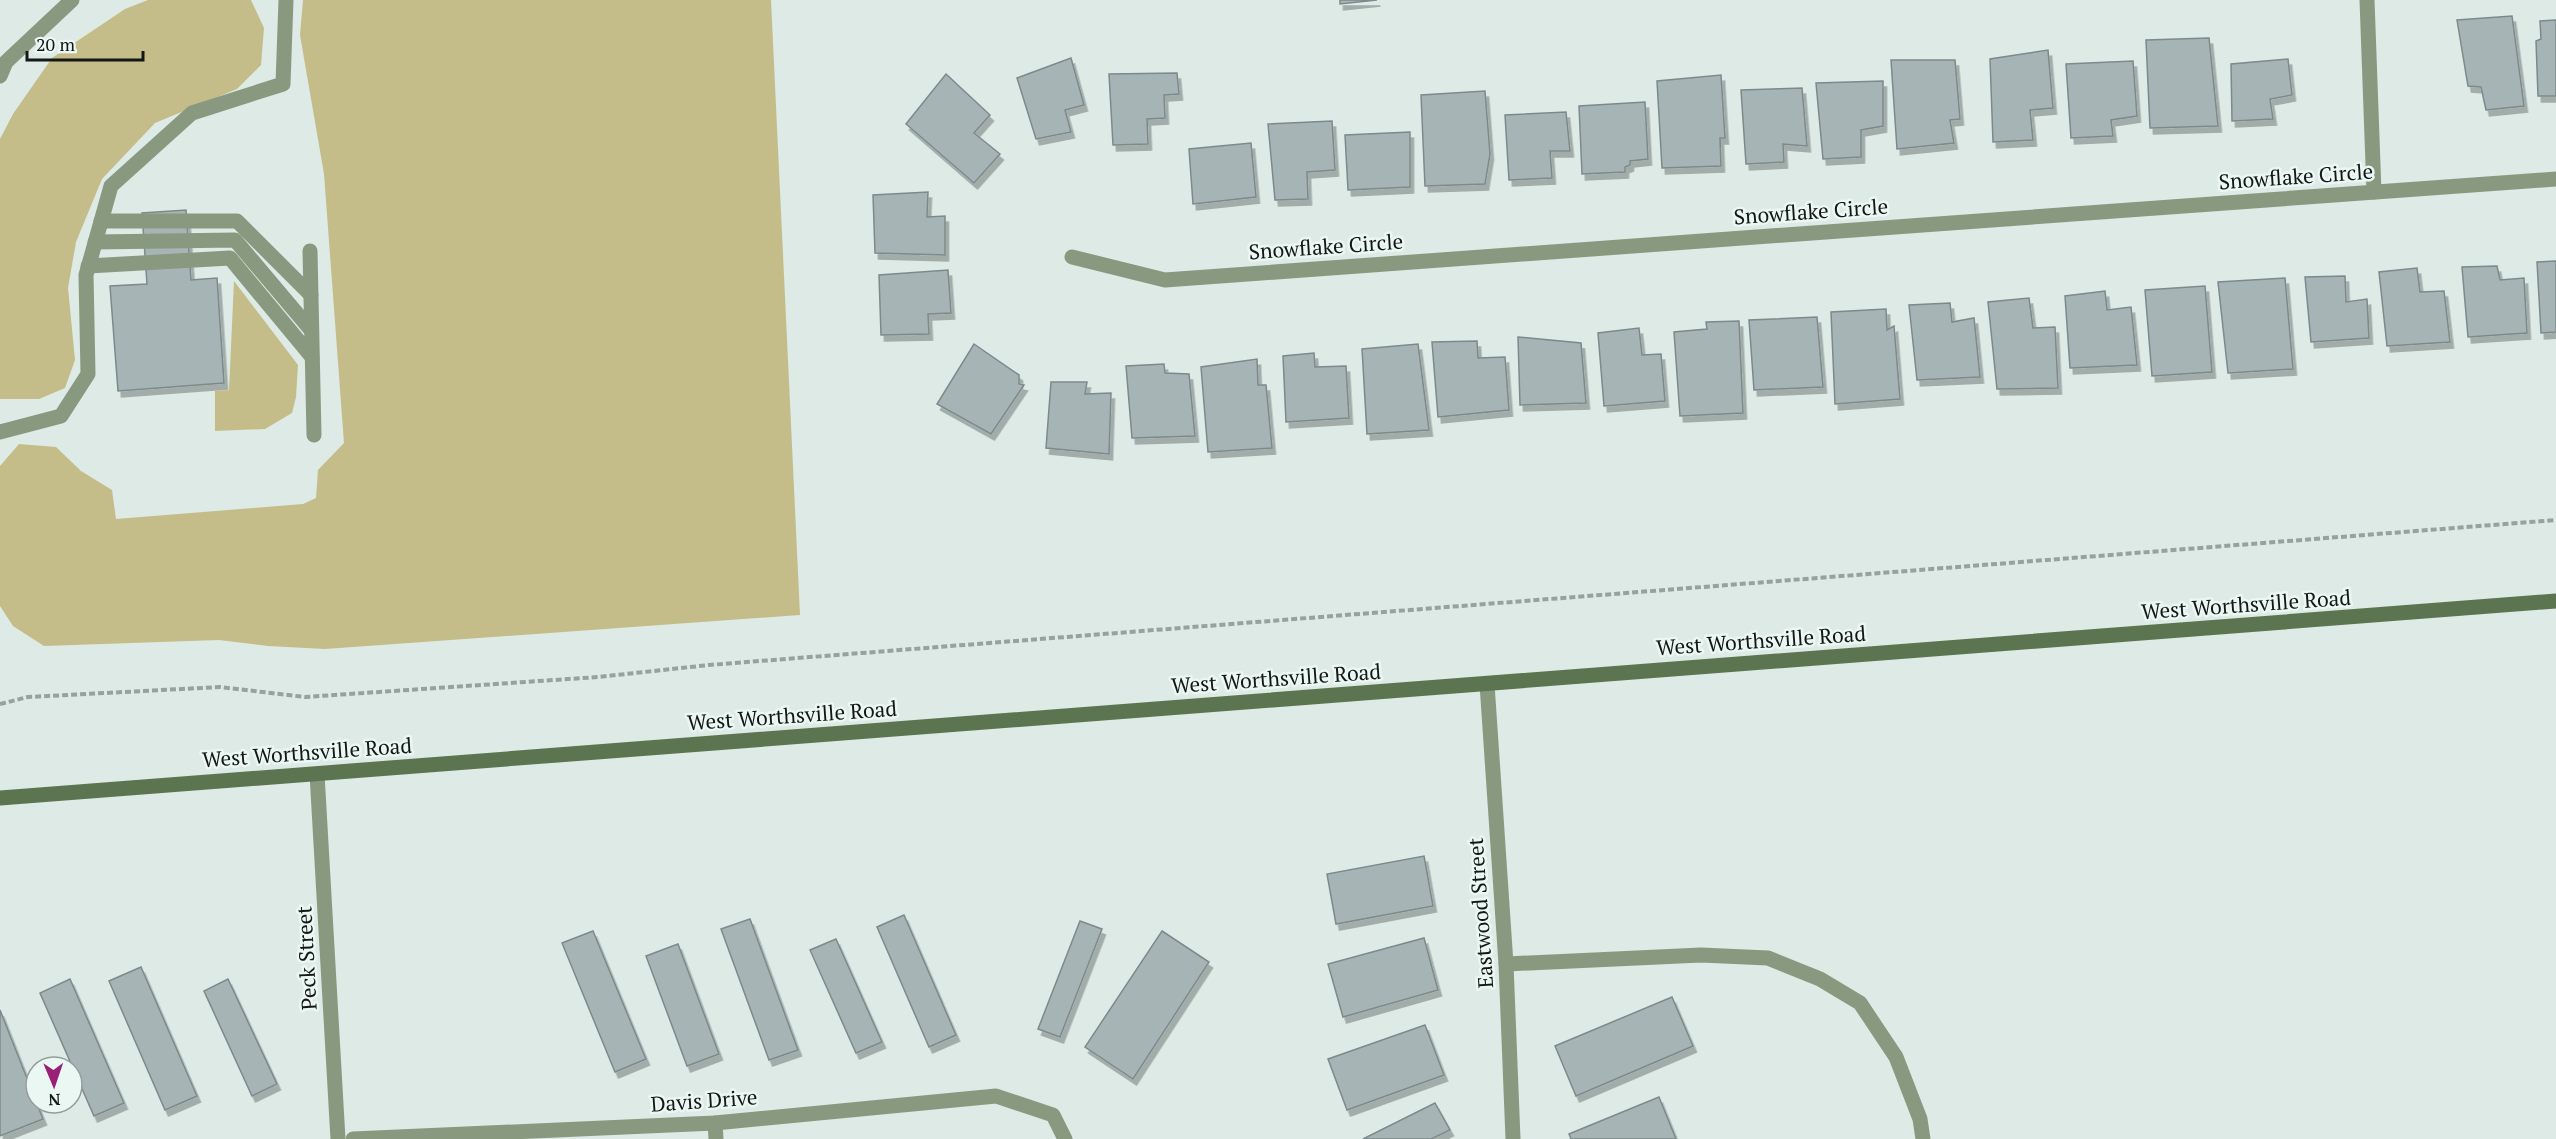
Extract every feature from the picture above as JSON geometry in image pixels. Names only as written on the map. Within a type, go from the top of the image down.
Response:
[{"type":"main road","name":"West Worthsville Road","points":[[0,798],[2556,601]]},
{"type":"street","points":[[2,65],[72,0]]},
{"type":"street","points":[[0,432],[61,416],[88,374],[86,275],[111,186],[192,113],[283,84],[286,0]]},
{"type":"street","points":[[2367,0],[2374,192]]},
{"type":"street","name":"Snowflake Circle","points":[[1072,257],[1165,280],[2556,179]]},
{"type":"street","points":[[101,221],[237,221],[311,295]]},
{"type":"street","points":[[95,242],[235,240],[311,330]]},
{"type":"street","points":[[310,251],[314,435]]},
{"type":"street","points":[[88,266],[230,258],[312,357]]},
{"type":"street","name":"Eastwood Street","points":[[1487,684],[1506,964],[1514,1139]]},
{"type":"street","name":"Peck Street","points":[[317,774],[338,1139]]},
{"type":"street","points":[[1506,964],[1701,955],[1768,958],[1820,979],[1860,1003],[1896,1057],[1920,1119],[1923,1139]]},
{"type":"street","name":"Davis Drive","points":[[353,1139],[715,1123],[996,1096],[1053,1115],[1065,1139]]},
{"type":"street","points":[[715,1123],[716,1139]]},
{"type":"path","points":[[0,704],[28,697],[220,687],[305,696],[598,677],[721,664],[2556,520]]},
{"type":"shaded area","points":[[148,0],[251,0],[264,28],[261,65],[237,89],[155,123],[102,179],[76,242],[68,288],[75,360],[65,388],[39,399],[0,399],[0,139],[13,114],[52,58],[125,9]]},
{"type":"shaded area","points":[[303,0],[771,0],[800,615],[325,649],[268,646],[219,640],[44,646],[13,626],[0,606],[0,466],[19,444],[56,447],[81,471],[112,490],[116,519],[303,504],[316,498],[318,470],[344,443],[324,174],[300,35]]},
{"type":"shaded area","points":[[234,281],[298,365],[296,397],[292,413],[265,429],[215,431],[215,391],[229,390]]},
{"type":"building","points":[[1340,0],[1377,0],[1340,4]]},
{"type":"building","points":[[2512,16],[2524,106],[2486,110],[2481,87],[2468,86],[2457,20]]},
{"type":"building","points":[[2556,20],[2556,96],[2538,96],[2536,41],[2541,39],[2540,21]]},
{"type":"building","points":[[2209,38],[2218,126],[2150,128],[2146,40]]},
{"type":"building","points":[[2048,50],[2053,108],[2030,110],[2033,140],[1993,142],[1990,59]]},
{"type":"building","points":[[1071,58],[1084,105],[1065,110],[1071,132],[1036,139],[1017,78]]},
{"type":"building","points":[[2288,59],[2292,95],[2270,99],[2273,119],[2232,121],[2231,64]]},
{"type":"building","points":[[1891,60],[1955,60],[1960,119],[1950,120],[1954,143],[1897,149]]},
{"type":"building","points":[[2133,61],[2137,116],[2111,120],[2113,136],[2071,138],[2066,64]]},
{"type":"building","points":[[1177,73],[1179,94],[1164,95],[1165,118],[1147,119],[1148,144],[1113,145],[1109,74]]},
{"type":"building","points":[[946,74],[990,115],[974,133],[1000,154],[974,183],[906,124]]},
{"type":"building","points":[[1721,75],[1725,138],[1720,138],[1721,166],[1662,168],[1657,81]]},
{"type":"building","points":[[1883,81],[1883,126],[1861,130],[1861,157],[1823,159],[1816,83]]},
{"type":"building","points":[[1802,88],[1807,146],[1783,144],[1784,162],[1746,164],[1741,90]]},
{"type":"building","points":[[1485,91],[1490,154],[1485,184],[1425,186],[1421,95]]},
{"type":"building","points":[[1645,102],[1648,159],[1630,161],[1630,165],[1625,167],[1625,172],[1582,174],[1579,106]]},
{"type":"building","points":[[1566,112],[1570,151],[1550,151],[1552,178],[1509,180],[1505,115]]},
{"type":"building","points":[[1332,121],[1335,170],[1307,172],[1308,199],[1275,200],[1268,124]]},
{"type":"building","points":[[1410,132],[1410,187],[1348,190],[1345,135]]},
{"type":"building","points":[[1251,143],[1256,197],[1193,204],[1189,149]]},
{"type":"building","points":[[928,192],[927,217],[945,216],[945,255],[875,253],[873,195]]},
{"type":"building","points":[[186,210],[191,280],[217,278],[224,383],[118,391],[110,286],[147,284],[142,213]]},
{"type":"building","points":[[2556,261],[2556,332],[2541,333],[2537,262]]},
{"type":"building","points":[[2497,266],[2500,280],[2524,278],[2527,333],[2468,337],[2462,267]]},
{"type":"building","points":[[2417,268],[2420,292],[2444,291],[2450,342],[2387,346],[2379,272]]},
{"type":"building","points":[[948,270],[951,313],[928,314],[929,334],[881,335],[879,275]]},
{"type":"building","points":[[2345,276],[2346,302],[2367,299],[2369,338],[2311,342],[2305,277]]},
{"type":"building","points":[[2285,278],[2293,369],[2228,373],[2218,282]]},
{"type":"building","points":[[2205,286],[2212,372],[2152,376],[2145,290]]},
{"type":"building","points":[[2105,291],[2107,310],[2131,307],[2137,365],[2070,368],[2065,296]]},
{"type":"building","points":[[2029,298],[2033,328],[2055,327],[2058,388],[1997,389],[1988,302]]},
{"type":"building","points":[[1950,303],[1952,322],[1974,318],[1980,377],[1917,380],[1909,305]]},
{"type":"building","points":[[1886,309],[1887,330],[1894,326],[1900,399],[1835,404],[1831,312]]},
{"type":"building","points":[[1817,317],[1823,387],[1754,390],[1749,320]]},
{"type":"building","points":[[1739,321],[1743,413],[1680,416],[1674,332],[1707,329],[1706,322]]},
{"type":"building","points":[[1639,328],[1642,355],[1661,354],[1665,401],[1604,406],[1598,333]]},
{"type":"building","points":[[1518,337],[1581,343],[1586,403],[1520,405]]},
{"type":"building","points":[[1477,341],[1478,358],[1505,357],[1509,410],[1438,417],[1432,342]]},
{"type":"building","points":[[974,344],[1019,375],[1019,384],[1024,385],[991,434],[937,404]]},
{"type":"building","points":[[1418,344],[1429,430],[1367,434],[1362,349]]},
{"type":"building","points":[[1314,353],[1315,367],[1346,366],[1349,418],[1286,422],[1283,356]]},
{"type":"building","points":[[1257,359],[1258,385],[1266,385],[1272,448],[1208,452],[1201,367]]},
{"type":"building","points":[[1164,364],[1165,373],[1189,374],[1195,436],[1132,438],[1126,366]]},
{"type":"building","points":[[1051,382],[1087,382],[1085,394],[1111,393],[1109,454],[1046,448]]},
{"type":"building","points":[[1424,856],[1433,906],[1336,924],[1327,874]]},
{"type":"building","points":[[904,915],[956,1035],[929,1047],[877,927]]},
{"type":"building","points":[[750,919],[798,1050],[769,1060],[721,929]]},
{"type":"building","points":[[1080,921],[1102,929],[1060,1037],[1038,1029]]},
{"type":"building","points":[[593,931],[646,1059],[615,1072],[562,943]]},
{"type":"building","points":[[1162,931],[1209,962],[1133,1079],[1085,1047]]},
{"type":"building","points":[[1424,938],[1438,990],[1343,1017],[1328,964]]},
{"type":"building","points":[[836,939],[882,1042],[856,1053],[810,950]]},
{"type":"building","points":[[678,944],[719,1054],[687,1066],[646,956]]},
{"type":"building","points":[[141,967],[197,1096],[165,1110],[109,981]]},
{"type":"building","points":[[70,979],[124,1103],[94,1116],[84,1093],[84,1055],[67,1055],[40,993]]},
{"type":"building","points":[[228,979],[277,1084],[252,1096],[204,991]]},
{"type":"building","points":[[1672,997],[1693,1046],[1576,1096],[1555,1046]]},
{"type":"building","points":[[0,1010],[24,1071],[24,1115],[41,1115],[43,1119],[0,1136]]},
{"type":"building","points":[[1425,1025],[1444,1075],[1347,1110],[1328,1059]]},
{"type":"building","points":[[1659,1097],[1676,1139],[1571,1139],[1569,1134]]},
{"type":"building","points":[[1435,1103],[1450,1130],[1431,1139],[1363,1139]]}]
